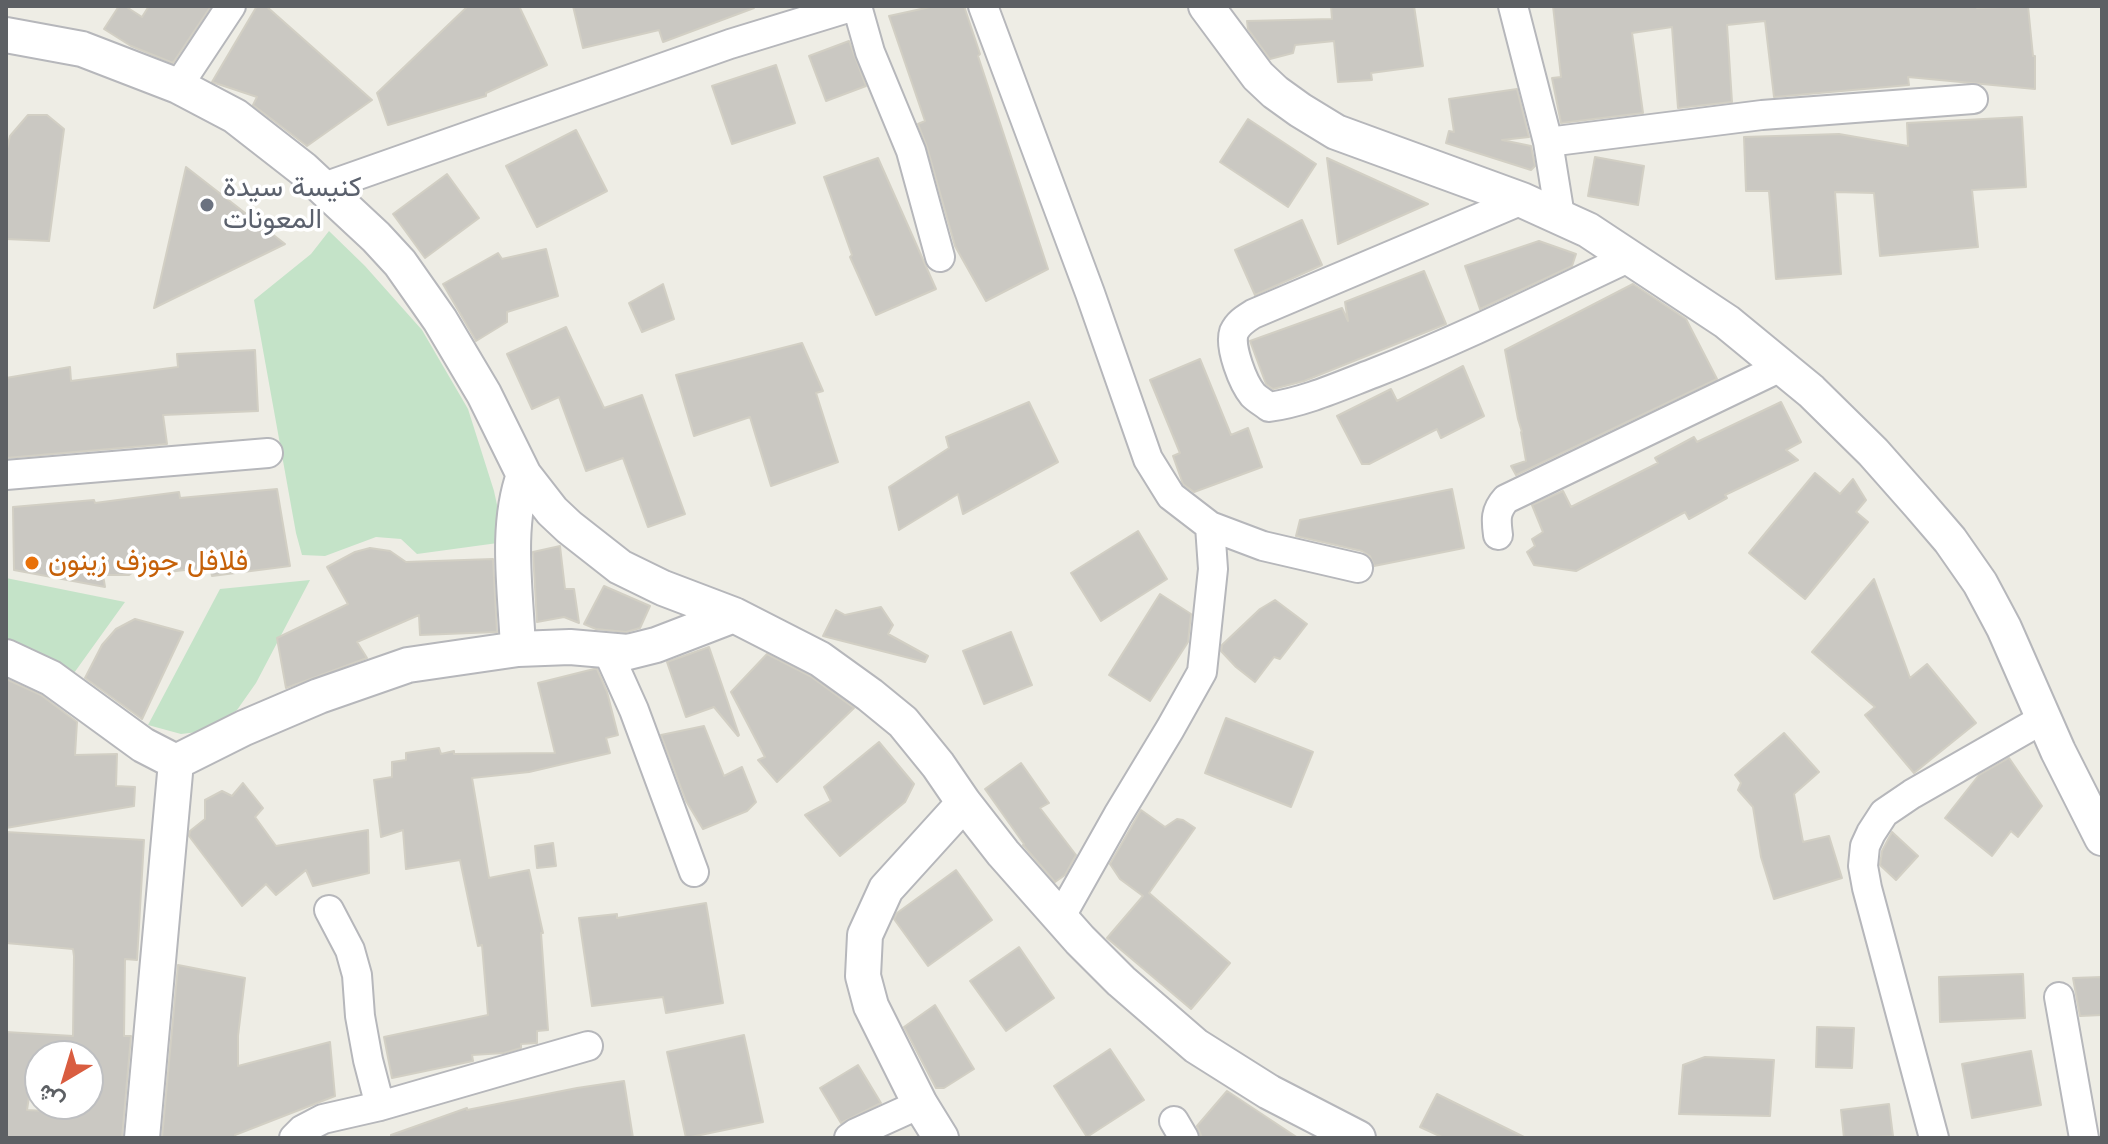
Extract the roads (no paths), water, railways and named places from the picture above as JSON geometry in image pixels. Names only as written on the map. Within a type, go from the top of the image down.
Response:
[{"type":"street","points":[[178,86],[231,6]]},
{"type":"street","points":[[324,187],[730,44],[855,6],[874,63],[911,151],[940,257]]},
{"type":"street","points":[[983,6],[1148,459],[1171,496],[1210,526],[1263,546],[1358,568]]},
{"type":"street","points":[[1206,6],[1258,76],[1300,110],[1336,132],[1522,200],[1588,230],[1727,322],[1783,366],[1873,452],[1950,540],[1980,583],[2102,838]]},
{"type":"street","points":[[1513,6],[1548,142],[1560,216]]},
{"type":"street","points":[[6,35],[82,49],[178,86],[235,116],[324,187],[400,263],[440,320],[496,417],[524,475],[569,527],[620,567],[663,588],[734,615],[820,659],[885,707],[918,739],[1003,853],[1121,981],[1196,1046],[1269,1092],[1358,1138]]},
{"type":"street","points":[[1548,142],[1762,115],[1973,99]]},
{"type":"street","points":[[1522,200],[1240,322],[1232,340],[1234,352],[1253,395],[1269,407],[1287,404],[1359,379],[1435,349],[1630,257]]},
{"type":"street","points":[[1498,535],[1495,518],[1499,506],[1506,499],[1783,366]]},
{"type":"street","points":[[6,475],[268,453]]},
{"type":"street","points":[[518,649],[513,529],[516,502],[524,475]]},
{"type":"street","points":[[1060,918],[1202,672],[1213,569],[1210,526]]},
{"type":"street","points":[[176,762],[306,701],[408,665],[518,649],[570,647],[628,652],[656,645],[734,615]]},
{"type":"street","points":[[607,650],[634,710],[694,872]]},
{"type":"street","points":[[6,657],[51,678],[143,745],[176,762]]},
{"type":"street","points":[[1934,1138],[1870,901],[1863,866],[1865,846],[1884,813],[2043,719]]},
{"type":"street","points":[[142,1138],[176,762]]},
{"type":"street","points":[[941,1138],[920,1104],[871,1006],[863,976],[865,935],[886,889],[964,803]]},
{"type":"street","points":[[329,910],[350,950],[357,975],[365,1045],[380,1106]]},
{"type":"street","points":[[2059,997],[2084,1138]]},
{"type":"street","points":[[294,1138],[323,1119],[380,1106],[588,1046]]},
{"type":"street","points":[[849,1138],[920,1104]]},
{"type":"place","name":"كنيسة سيدة المعونات","points":[[207,205]]},
{"type":"place","name":"فلافل جوزف زينون","points":[[32,563]]}]
